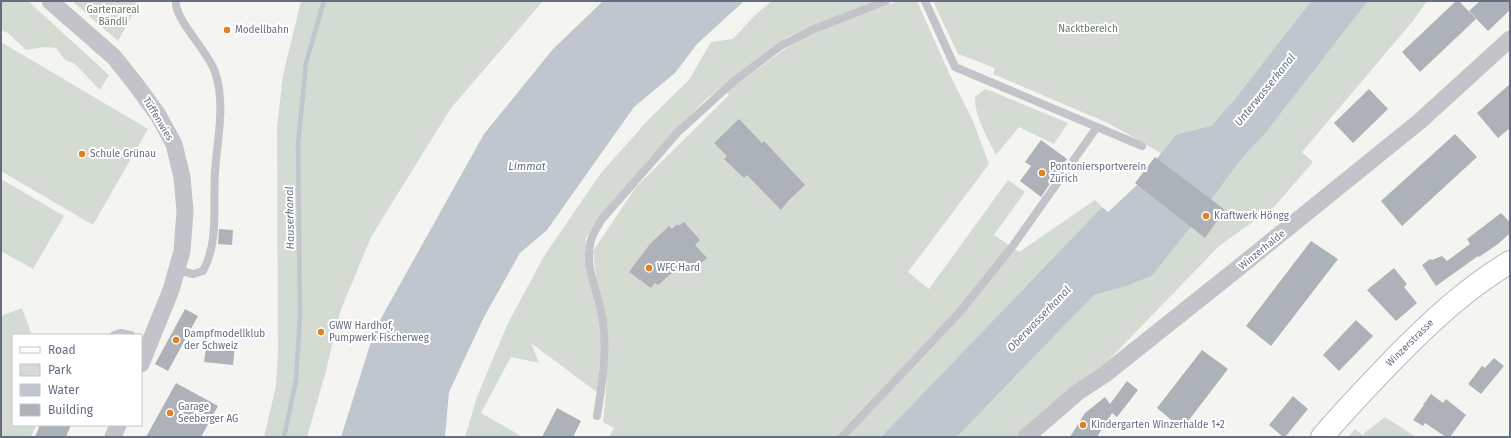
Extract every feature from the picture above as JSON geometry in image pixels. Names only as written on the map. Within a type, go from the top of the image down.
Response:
[{"type":"main road","name":"Winzerstrasse","points":[[1322,437],[1348,407],[1426,326],[1469,290],[1510,262]]},
{"type":"street","name":"Tüffenwies","points":[[52,2],[114,57],[158,115],[174,144],[182,177],[185,212],[182,251],[171,290],[145,341],[142,358]]},
{"type":"street","name":"Winzerhalde","points":[[1026,437],[1078,392],[1122,361],[1420,121],[1510,39]]},
{"type":"street","points":[[113,437],[118,426]]},
{"type":"lane","points":[[176,1],[178,15],[203,51],[214,71],[220,101],[214,173],[212,238],[209,261],[203,271],[193,274],[176,270]]},
{"type":"lane","points":[[597,416],[602,380],[604,336],[603,321],[590,268],[589,246],[602,219],[678,132],[733,82],[782,45],[814,29],[886,1]]},
{"type":"lane","points":[[925,1],[955,67],[1142,146]]},
{"type":"lane","points":[[842,437],[959,313],[1012,247],[1097,127]]},
{"type":"green space","points":[[1,1],[28,1],[109,75],[100,90],[75,64],[65,60],[56,48],[44,47],[26,50],[8,33],[1,30]]},
{"type":"green space","name":"Gartenareal Bändli","points":[[72,1],[140,1],[118,41]]},
{"type":"green space","points":[[301,1],[543,1],[451,108],[371,237],[340,312],[326,371],[307,437],[264,437],[276,386],[278,351],[277,127],[283,75]]},
{"type":"green space","points":[[772,1],[876,1],[787,37],[705,100],[654,153],[599,217],[586,238],[585,254],[590,286],[600,322],[601,340],[598,393],[531,343],[539,363],[511,357],[481,413],[523,437],[465,437],[477,397],[507,325],[544,256],[601,173],[649,119],[689,80],[711,42],[733,39],[755,15]]},
{"type":"green space","points":[[898,1],[917,1],[949,73],[973,121],[989,164],[908,272],[929,289],[1008,180],[1025,192],[994,235],[1019,252],[1095,200],[1102,207],[881,437],[609,437],[614,428],[603,422],[606,394],[608,334],[606,319],[597,286],[593,251],[636,187],[729,95],[726,92],[796,41]]},
{"type":"green space","name":"Nacktbereich","points":[[933,1],[1311,1],[1234,100],[1211,126],[1177,134],[1161,153],[1108,123],[993,74],[995,68],[958,54]]},
{"type":"green space","points":[[1368,1],[1427,1],[1412,22],[1302,152],[1313,162],[1275,206],[1219,246],[1078,392],[1026,437],[957,437],[1094,295],[1124,287],[1152,276],[1191,227],[1205,237],[1225,211],[1211,200],[1242,158],[1264,135]]},
{"type":"green space","points":[[1,42],[148,129],[93,225],[1,171]]},
{"type":"green space","points":[[985,89],[1068,123],[1054,144],[1019,127],[996,155],[982,127],[975,104],[975,97]]},
{"type":"green space","points":[[1,179],[64,216],[33,269],[1,251]]},
{"type":"green space","points":[[22,308],[32,334],[12,334],[12,426],[36,426],[31,437],[1,437],[1,316]]},
{"type":"green space","points":[[1385,417],[1416,437],[1348,437],[1355,429],[1362,435]]},
{"type":"water","name":"Limmat","points":[[603,1],[744,1],[697,44],[675,73],[634,107],[547,230],[520,253],[484,317],[449,392],[445,437],[341,437],[375,329],[484,134],[553,49]]},
{"type":"water","points":[[1311,1],[1368,1],[1264,135],[1242,158],[1191,227],[1152,276],[1124,287],[1094,295],[957,437],[881,437],[1102,207],[1108,212],[1137,185],[1177,134],[1211,126],[1234,100]]},
{"type":"building","points":[[1456,1],[1459,1],[1476,19],[1420,72],[1402,52]]},
{"type":"building","points":[[1480,1],[1510,1],[1510,10],[1488,31],[1469,11]]},
{"type":"building","points":[[1510,84],[1510,128],[1498,138],[1477,113]]},
{"type":"building","points":[[1369,89],[1388,109],[1353,143],[1334,123]]},
{"type":"building","points":[[739,119],[762,143],[764,141],[805,185],[781,210],[747,175],[744,178],[724,159],[727,156],[714,143]]},
{"type":"building","points":[[1455,134],[1477,157],[1402,226],[1381,201]]},
{"type":"building","name":"Pontoniersportverein Zürich","points":[[1041,140],[1067,159],[1041,197],[1020,181],[1031,166],[1025,162]]},
{"type":"building","name":"Kraftwerk Höngg","points":[[1155,157],[1225,210],[1205,238],[1135,183]]},
{"type":"building","points":[[1501,213],[1510,222],[1510,233],[1498,244],[1479,257],[1478,256],[1436,286],[1422,265],[1430,259],[1432,260],[1442,256],[1447,261],[1470,244],[1467,239]]},
{"type":"building","points":[[684,222],[700,240],[695,245],[707,258],[698,266],[693,268],[686,261],[658,285],[655,283],[651,288],[629,272],[650,244],[669,226],[672,229],[677,224],[678,226]]},
{"type":"building","points":[[219,229],[233,230],[232,245],[218,244]]},
{"type":"building","points":[[1311,241],[1338,259],[1271,346],[1246,326]]},
{"type":"building","points":[[1394,268],[1407,284],[1404,287],[1417,303],[1396,321],[1367,290]]},
{"type":"building","name":"Dampfmodellklub der Schweiz","points":[[185,309],[198,316],[168,371],[155,364]]},
{"type":"building","points":[[1356,320],[1373,336],[1339,371],[1323,355]]},
{"type":"building","points":[[207,342],[235,344],[233,365],[204,362]]},
{"type":"building","points":[[1202,350],[1228,369],[1182,429],[1157,408]]},
{"type":"building","points":[[1494,358],[1504,366],[1481,394],[1468,384],[1482,366],[1485,368]]},
{"type":"building","points":[[1127,381],[1138,390],[1117,417],[1112,413],[1097,437],[1070,437],[1085,413],[1105,397],[1110,404]]},
{"type":"building","points":[[176,383],[218,406],[201,437],[146,437]]},
{"type":"building","points":[[1431,394],[1443,403],[1446,399],[1466,415],[1450,437],[1446,437],[1425,423],[1423,426],[1413,420]]},
{"type":"building","points":[[1293,396],[1308,409],[1285,437],[1283,437],[1269,425]]},
{"type":"building","points":[[557,408],[581,421],[573,437],[542,437]]},
{"type":"building","points":[[40,426],[71,426],[66,437],[35,437]]},
{"type":"waterway","name":"Hauserkanal","points":[[284,437],[296,380],[300,316],[298,145],[306,63],[324,1]]},
{"type":"place","name":"Modellbahn","points":[[227,30]]},
{"type":"place","name":"Schule Grünau","points":[[82,154]]},
{"type":"place","name":"Pontoniersportverein Zürich","points":[[1042,173]]},
{"type":"place","name":"Kraftwerk Höngg","points":[[1206,216]]},
{"type":"place","name":"WFC Hard","points":[[649,268]]},
{"type":"place","name":"GWW Hardhof, Pumpwerk Fischerweg","points":[[321,332]]},
{"type":"place","name":"Dampfmodellklub der Schweiz","points":[[176,340]]},
{"type":"place","name":"Garage Seeberger AG","points":[[170,413]]},
{"type":"place","name":"Kindergarten Winzerhalde 1+2","points":[[1083,425]]},
{"type":"water label","name":"Unterwasserkanal","points":[[1265,90]]},
{"type":"water label","name":"Oberwasserkanal","points":[[1039,319]]}]
